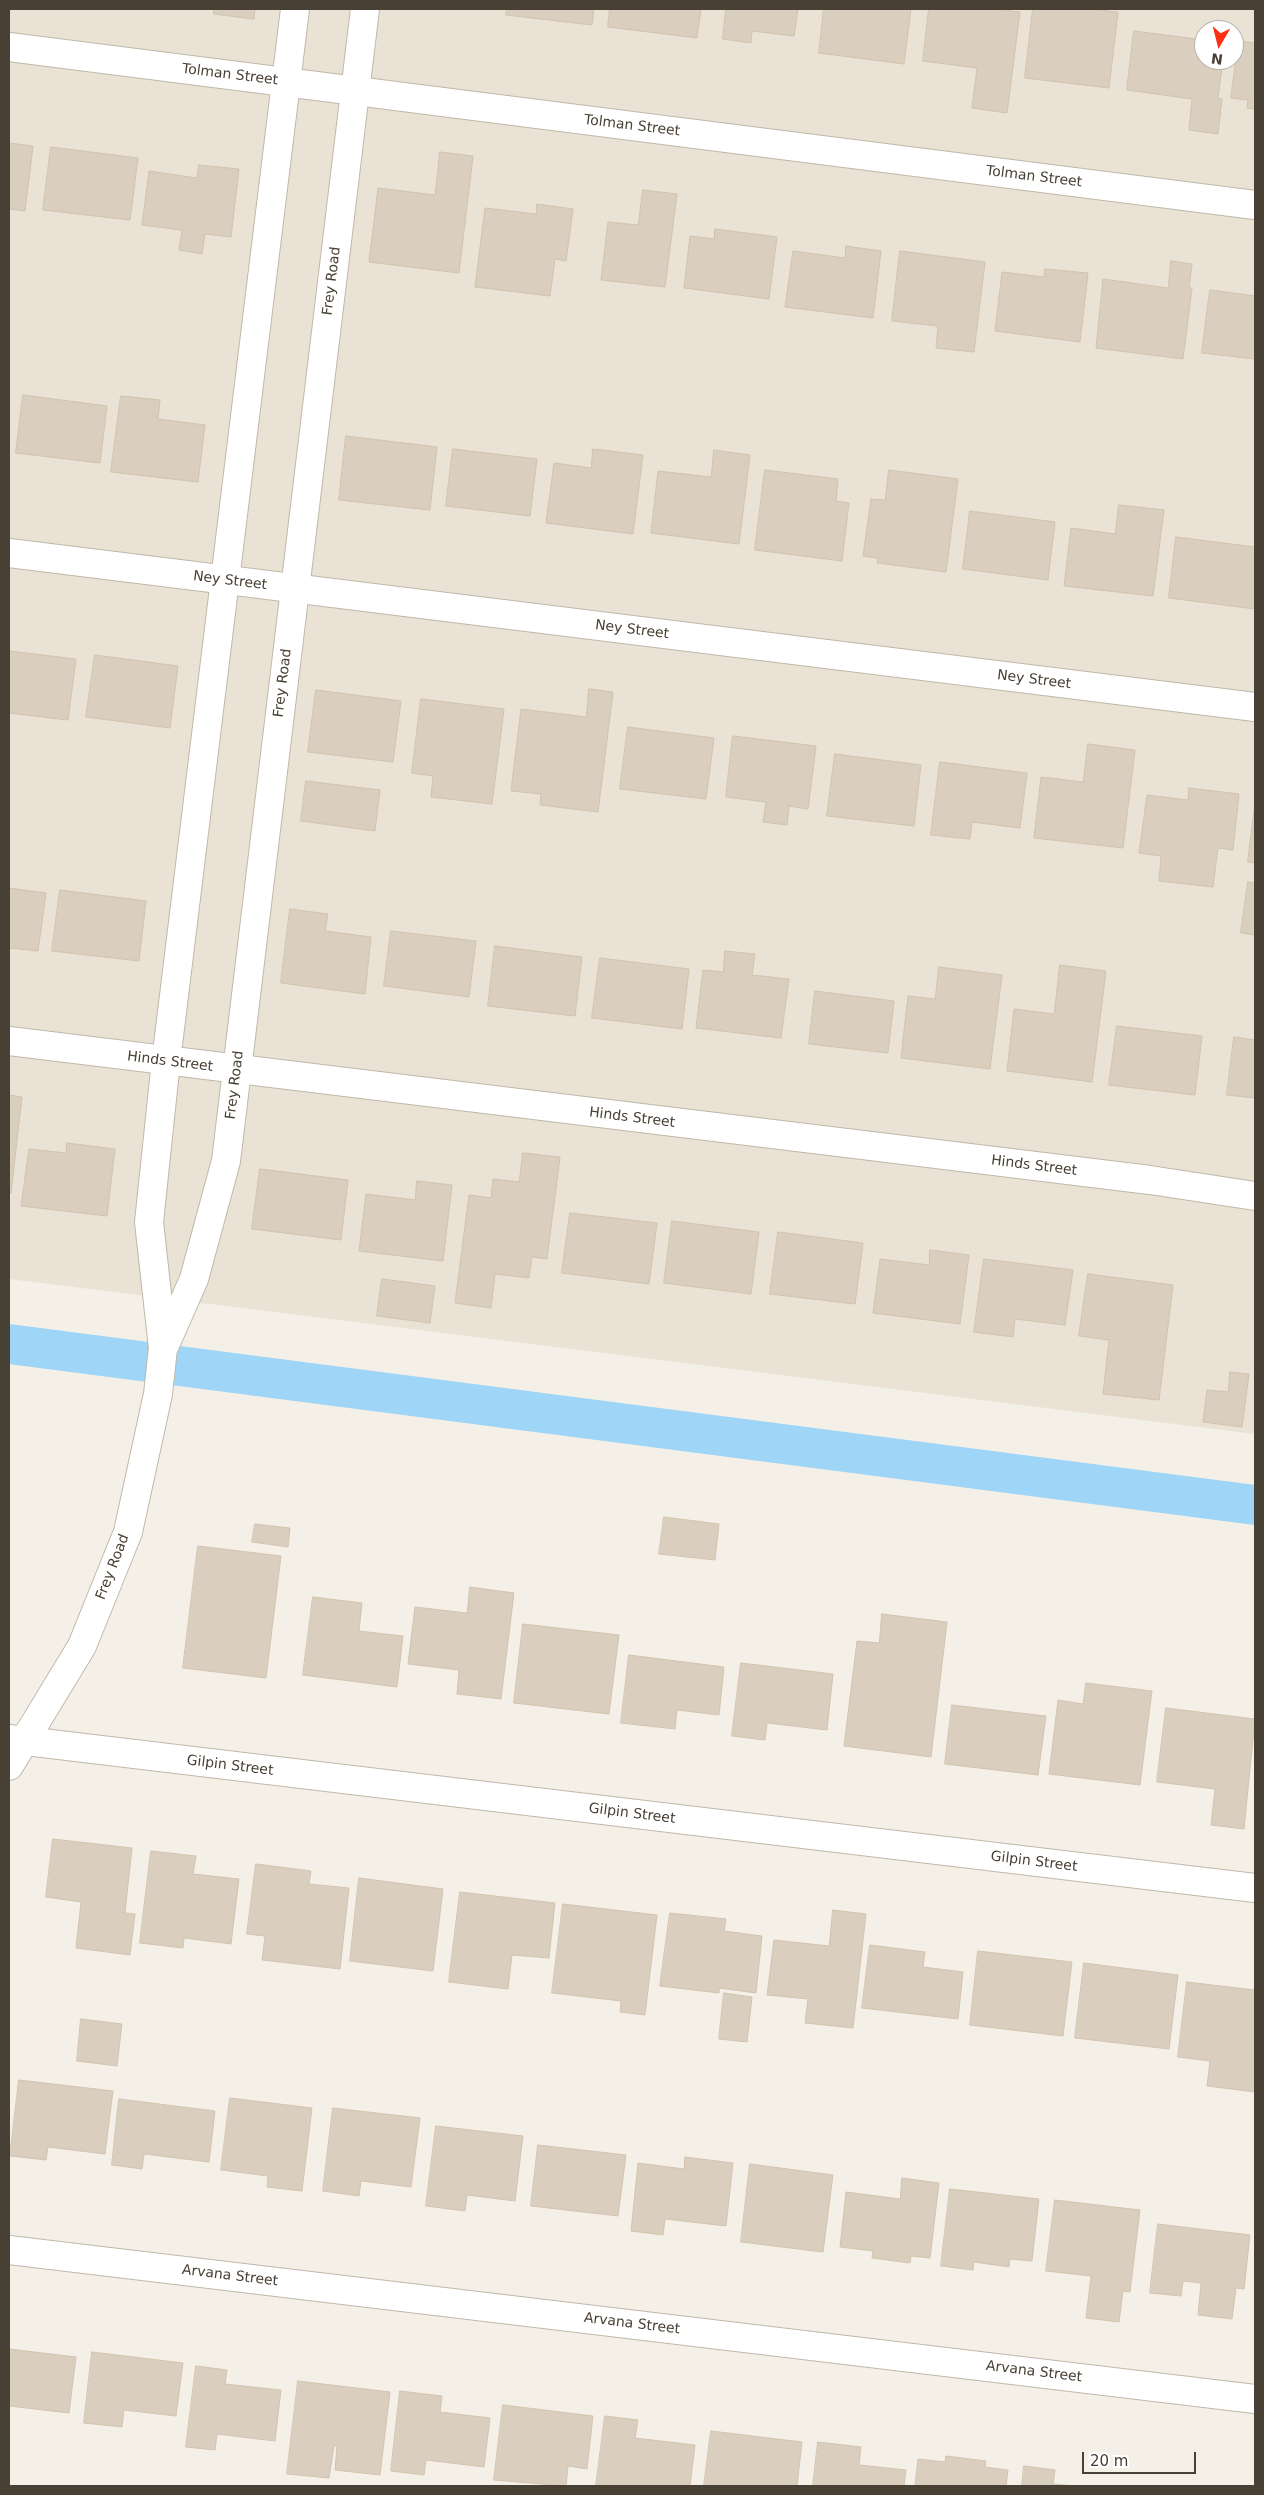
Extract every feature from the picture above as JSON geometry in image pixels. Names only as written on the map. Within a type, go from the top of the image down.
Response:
[{"type":"street","name":"Frey Road","points":[[9,1766],[16,1740],[82,1646],[128,1532],[158,1394],[164,1348],[149,1222],[166,1061],[295,9]]},
{"type":"street","name":"Frey Road","points":[[164,1348],[194,1279],[223,1170],[237,1070],[365,9]]},
{"type":"street","name":"Tolman Street","points":[[9,47],[1255,205]]},
{"type":"street","name":"Ney Street","points":[[9,553],[1255,707]]},
{"type":"street","name":"Hinds Street","points":[[9,1041],[1150,1180],[1255,1196]]},
{"type":"street","name":"Gilpin Street","points":[[16,1740],[1255,1888]]},
{"type":"street","name":"Arvana Street","points":[[9,2250],[1255,2399]]},
{"type":"shaded area","points":[[9,9],[1255,9],[1255,1434],[9,1279]]},
{"type":"building","points":[[214,9],[255,9],[254,19],[214,14]]},
{"type":"building","points":[[507,9],[594,9],[592,25],[506,15]]},
{"type":"building","points":[[610,9],[701,9],[697,38],[608,27]]},
{"type":"building","points":[[726,9],[798,9],[794,36],[752,31],[751,43],[723,39]]},
{"type":"building","points":[[824,9],[911,9],[904,64],[819,53]]},
{"type":"building","points":[[929,9],[994,9],[1020,12],[1007,113],[972,108],[977,68],[923,61]]},
{"type":"building","points":[[1033,9],[1089,9],[1118,12],[1109,88],[1025,78]]},
{"type":"building","points":[[1134,31],[1194,39],[1194,70],[1222,70],[1218,98],[1222,99],[1218,134],[1189,130],[1192,99],[1127,90]]},
{"type":"building","points":[[1244,42],[1255,43],[1255,109],[1247,108],[1248,100],[1231,98],[1235,70],[1244,70]]},
{"type":"building","points":[[9,143],[33,146],[25,211],[9,209]]},
{"type":"building","points":[[51,147],[138,158],[130,220],[43,210]]},
{"type":"building","points":[[440,152],[473,156],[459,273],[369,262],[378,188],[435,195]]},
{"type":"building","points":[[199,165],[239,169],[231,237],[205,234],[202,254],[179,250],[182,230],[142,225],[149,171],[197,178]]},
{"type":"building","points":[[643,190],[677,194],[665,287],[601,280],[608,222],[638,225]]},
{"type":"building","points":[[537,204],[573,209],[566,261],[555,259],[550,296],[475,287],[485,208],[536,214]]},
{"type":"building","points":[[715,229],[777,237],[769,299],[684,288],[690,236],[714,239]]},
{"type":"building","points":[[846,246],[881,251],[873,318],[785,307],[793,251],[845,258]]},
{"type":"building","points":[[900,251],[985,262],[974,352],[936,348],[938,326],[892,321]]},
{"type":"building","points":[[1171,261],[1192,264],[1189,288],[1192,288],[1183,359],[1096,348],[1103,279],[1168,288]]},
{"type":"building","points":[[1045,269],[1088,273],[1080,342],[995,331],[1002,272],[1044,277]]},
{"type":"building","points":[[1210,290],[1255,296],[1255,359],[1202,353]]},
{"type":"building","points":[[23,395],[107,406],[100,463],[16,453]]},
{"type":"building","points":[[121,396],[160,400],[158,419],[205,425],[198,482],[111,472]]},
{"type":"building","points":[[346,436],[437,447],[430,510],[339,500]]},
{"type":"building","points":[[453,449],[537,459],[530,516],[446,506]]},
{"type":"building","points":[[593,449],[643,455],[633,534],[546,523],[554,463],[591,468]]},
{"type":"building","points":[[714,450],[750,455],[739,544],[651,533],[658,471],[711,477]]},
{"type":"building","points":[[765,470],[838,479],[836,501],[849,503],[842,561],[755,550]]},
{"type":"building","points":[[889,470],[958,479],[946,572],[877,563],[878,558],[863,556],[871,499],[885,500]]},
{"type":"building","points":[[1119,505],[1164,510],[1153,596],[1064,586],[1071,528],[1115,534]]},
{"type":"building","points":[[970,511],[1055,522],[1048,580],[963,569]]},
{"type":"building","points":[[1176,537],[1255,547],[1255,609],[1169,598]]},
{"type":"building","points":[[9,651],[76,659],[68,720],[9,713]]},
{"type":"building","points":[[95,655],[178,666],[170,728],[86,717]]},
{"type":"building","points":[[589,689],[613,692],[598,812],[540,805],[541,794],[511,791],[521,709],[586,717]]},
{"type":"building","points":[[316,690],[401,701],[393,762],[308,752]]},
{"type":"building","points":[[421,699],[504,709],[492,804],[431,797],[433,776],[412,773]]},
{"type":"building","points":[[628,727],[714,738],[706,799],[620,789]]},
{"type":"building","points":[[733,736],[816,746],[808,809],[789,806],[787,825],[763,822],[766,802],[726,797]]},
{"type":"building","points":[[1088,744],[1135,750],[1123,848],[1034,838],[1041,777],[1083,782]]},
{"type":"building","points":[[835,754],[921,765],[914,826],[827,816]]},
{"type":"building","points":[[940,762],[1027,773],[1020,828],[972,822],[970,839],[931,835]]},
{"type":"building","points":[[306,781],[380,790],[375,831],[301,821]]},
{"type":"building","points":[[1189,788],[1239,794],[1233,850],[1218,848],[1213,887],[1159,881],[1161,856],[1139,853],[1147,795],[1188,800]]},
{"type":"building","points":[[1255,804],[1255,863],[1248,862]]},
{"type":"building","points":[[1248,882],[1255,883],[1255,935],[1241,933]]},
{"type":"building","points":[[9,888],[46,893],[38,951],[9,948]]},
{"type":"building","points":[[60,890],[146,901],[139,961],[52,951]]},
{"type":"building","points":[[290,909],[328,914],[325,931],[371,937],[365,994],[281,983]]},
{"type":"building","points":[[391,931],[476,941],[469,997],[384,986]]},
{"type":"building","points":[[495,946],[582,957],[575,1016],[488,1006]]},
{"type":"building","points":[[725,951],[755,954],[752,975],[789,979],[781,1038],[696,1028],[703,970],[723,972]]},
{"type":"building","points":[[600,958],[689,969],[682,1029],[592,1018]]},
{"type":"building","points":[[1060,965],[1106,971],[1092,1082],[1007,1071],[1014,1009],[1054,1014]]},
{"type":"building","points":[[939,967],[1002,975],[990,1069],[901,1058],[908,996],[935,999]]},
{"type":"building","points":[[815,991],[894,1001],[888,1053],[809,1044]]},
{"type":"building","points":[[1117,1026],[1202,1036],[1195,1095],[1109,1085]]},
{"type":"building","points":[[1234,1037],[1255,1040],[1255,1098],[1227,1095]]},
{"type":"building","points":[[9,1095],[22,1097],[11,1193],[9,1193]]},
{"type":"building","points":[[67,1143],[115,1149],[107,1216],[21,1206],[29,1149],[66,1153]]},
{"type":"building","points":[[523,1153],[560,1157],[547,1259],[532,1257],[529,1278],[495,1274],[491,1308],[455,1303],[469,1195],[491,1198],[493,1179],[519,1182]]},
{"type":"building","points":[[260,1169],[348,1180],[341,1240],[252,1229]]},
{"type":"building","points":[[417,1181],[452,1185],[443,1261],[359,1251],[366,1194],[415,1200]]},
{"type":"building","points":[[570,1213],[657,1223],[649,1284],[562,1273]]},
{"type":"building","points":[[672,1221],[759,1232],[751,1294],[664,1283]]},
{"type":"building","points":[[778,1232],[863,1243],[855,1304],[770,1294]]},
{"type":"building","points":[[930,1250],[969,1255],[960,1324],[873,1313],[880,1259],[929,1265]]},
{"type":"building","points":[[984,1259],[1073,1270],[1065,1325],[1015,1319],[1013,1337],[974,1332]]},
{"type":"building","points":[[1088,1274],[1173,1285],[1159,1400],[1103,1394],[1109,1340],[1079,1336]]},
{"type":"building","points":[[382,1279],[435,1286],[430,1323],[377,1316]]},
{"type":"building","points":[[1230,1372],[1249,1374],[1242,1427],[1203,1422],[1207,1390],[1228,1392]]},
{"type":"building","points":[[664,1517],[719,1524],[715,1560],[659,1554]]},
{"type":"building","points":[[255,1524],[290,1528],[288,1547],[252,1542]]},
{"type":"building","points":[[198,1546],[281,1556],[266,1678],[183,1668]]},
{"type":"building","points":[[470,1587],[514,1593],[501,1699],[457,1694],[459,1670],[408,1664],[415,1607],[467,1613]]},
{"type":"building","points":[[313,1597],[362,1603],[359,1631],[403,1636],[397,1687],[303,1675]]},
{"type":"building","points":[[882,1614],[947,1622],[931,1757],[844,1746],[857,1641],[879,1643]]},
{"type":"building","points":[[523,1624],[619,1635],[609,1714],[514,1703]]},
{"type":"building","points":[[629,1655],[724,1667],[719,1715],[677,1710],[675,1729],[621,1723]]},
{"type":"building","points":[[741,1663],[833,1674],[827,1730],[767,1723],[765,1740],[732,1736]]},
{"type":"building","points":[[1086,1683],[1152,1691],[1140,1785],[1049,1774],[1058,1700],[1083,1704]]},
{"type":"building","points":[[952,1705],[1046,1716],[1038,1775],[945,1764]]},
{"type":"building","points":[[1166,1708],[1255,1719],[1244,1829],[1211,1825],[1215,1789],[1157,1782]]},
{"type":"building","points":[[53,1839],[132,1848],[125,1913],[135,1914],[130,1955],[76,1948],[81,1902],[46,1897]]},
{"type":"building","points":[[151,1851],[196,1856],[193,1874],[239,1879],[231,1944],[184,1938],[183,1948],[140,1943]]},
{"type":"building","points":[[256,1864],[311,1871],[309,1884],[349,1888],[340,1969],[262,1960],[265,1936],[247,1934]]},
{"type":"building","points":[[359,1878],[443,1889],[433,1971],[350,1961]]},
{"type":"building","points":[[460,1892],[555,1903],[549,1958],[512,1955],[508,1989],[449,1982]]},
{"type":"building","points":[[563,1904],[657,1915],[645,2015],[620,2012],[621,2001],[552,1993]]},
{"type":"building","points":[[833,1910],[866,1914],[853,2028],[805,2023],[808,1999],[767,1995],[774,1940],[829,1946]]},
{"type":"building","points":[[670,1913],[726,1919],[724,1931],[762,1936],[756,1993],[719,1988],[719,1993],[660,1986]]},
{"type":"building","points":[[870,1945],[925,1952],[923,1967],[963,1972],[958,2019],[862,2008]]},
{"type":"building","points":[[978,1951],[1072,1962],[1063,2036],[970,2025]]},
{"type":"building","points":[[1084,1963],[1178,1975],[1169,2049],[1075,2038]]},
{"type":"building","points":[[1187,1982],[1255,1990],[1255,2092],[1207,2086],[1210,2061],[1178,2057]]},
{"type":"building","points":[[724,1993],[752,1997],[747,2042],[719,2039]]},
{"type":"building","points":[[81,2019],[122,2024],[117,2066],[77,2061]]},
{"type":"building","points":[[19,2080],[113,2091],[105,2154],[48,2147],[46,2160],[10,2156]]},
{"type":"building","points":[[230,2098],[312,2108],[302,2191],[267,2187],[268,2176],[221,2170]]},
{"type":"building","points":[[119,2099],[215,2111],[209,2162],[144,2154],[142,2169],[112,2165]]},
{"type":"building","points":[[333,2108],[420,2118],[411,2187],[361,2181],[359,2196],[323,2191]]},
{"type":"building","points":[[436,2126],[523,2136],[515,2201],[467,2195],[465,2211],[426,2206]]},
{"type":"building","points":[[538,2145],[626,2155],[618,2216],[531,2206]]},
{"type":"building","points":[[685,2157],[733,2163],[726,2226],[665,2219],[663,2235],[631,2231],[638,2163],[684,2169]]},
{"type":"building","points":[[750,2164],[833,2175],[823,2252],[741,2242]]},
{"type":"building","points":[[902,2178],[939,2183],[930,2258],[911,2256],[910,2263],[872,2258],[873,2251],[840,2247],[846,2192],[900,2199]]},
{"type":"building","points":[[950,2189],[1039,2199],[1032,2261],[1010,2259],[1009,2267],[974,2262],[973,2270],[941,2266]]},
{"type":"building","points":[[1055,2200],[1140,2210],[1130,2292],[1123,2291],[1119,2322],[1086,2318],[1091,2276],[1046,2271]]},
{"type":"building","points":[[1158,2224],[1250,2235],[1244,2289],[1236,2288],[1232,2319],[1198,2315],[1201,2283],[1183,2281],[1181,2296],[1150,2293]]},
{"type":"building","points":[[9,2349],[76,2357],[69,2413],[9,2406]]},
{"type":"building","points":[[92,2352],[183,2363],[176,2416],[124,2410],[122,2427],[84,2423]]},
{"type":"building","points":[[196,2366],[227,2370],[225,2384],[281,2390],[275,2441],[217,2434],[215,2450],[186,2447]]},
{"type":"building","points":[[298,2381],[390,2392],[380,2475],[335,2470],[337,2446],[334,2446],[329,2478],[287,2474]]},
{"type":"building","points":[[400,2391],[442,2396],[440,2412],[490,2418],[484,2467],[426,2460],[424,2475],[391,2471]]},
{"type":"building","points":[[503,2405],[593,2416],[587,2469],[568,2466],[566,2486],[494,2480]]},
{"type":"building","points":[[605,2416],[638,2420],[635,2438],[695,2445],[690,2486],[596,2486]]},
{"type":"building","points":[[711,2431],[802,2442],[797,2486],[704,2486]]},
{"type":"building","points":[[818,2442],[861,2447],[859,2465],[906,2470],[904,2486],[813,2486]]},
{"type":"building","points":[[946,2456],[986,2461],[985,2467],[1008,2470],[1006,2486],[915,2486],[918,2459],[945,2462]]},
{"type":"building","points":[[1024,2466],[1055,2470],[1053,2484],[1076,2486],[1022,2486]]},
{"type":"waterway","points":[[9,1344],[1255,1505]]}]
